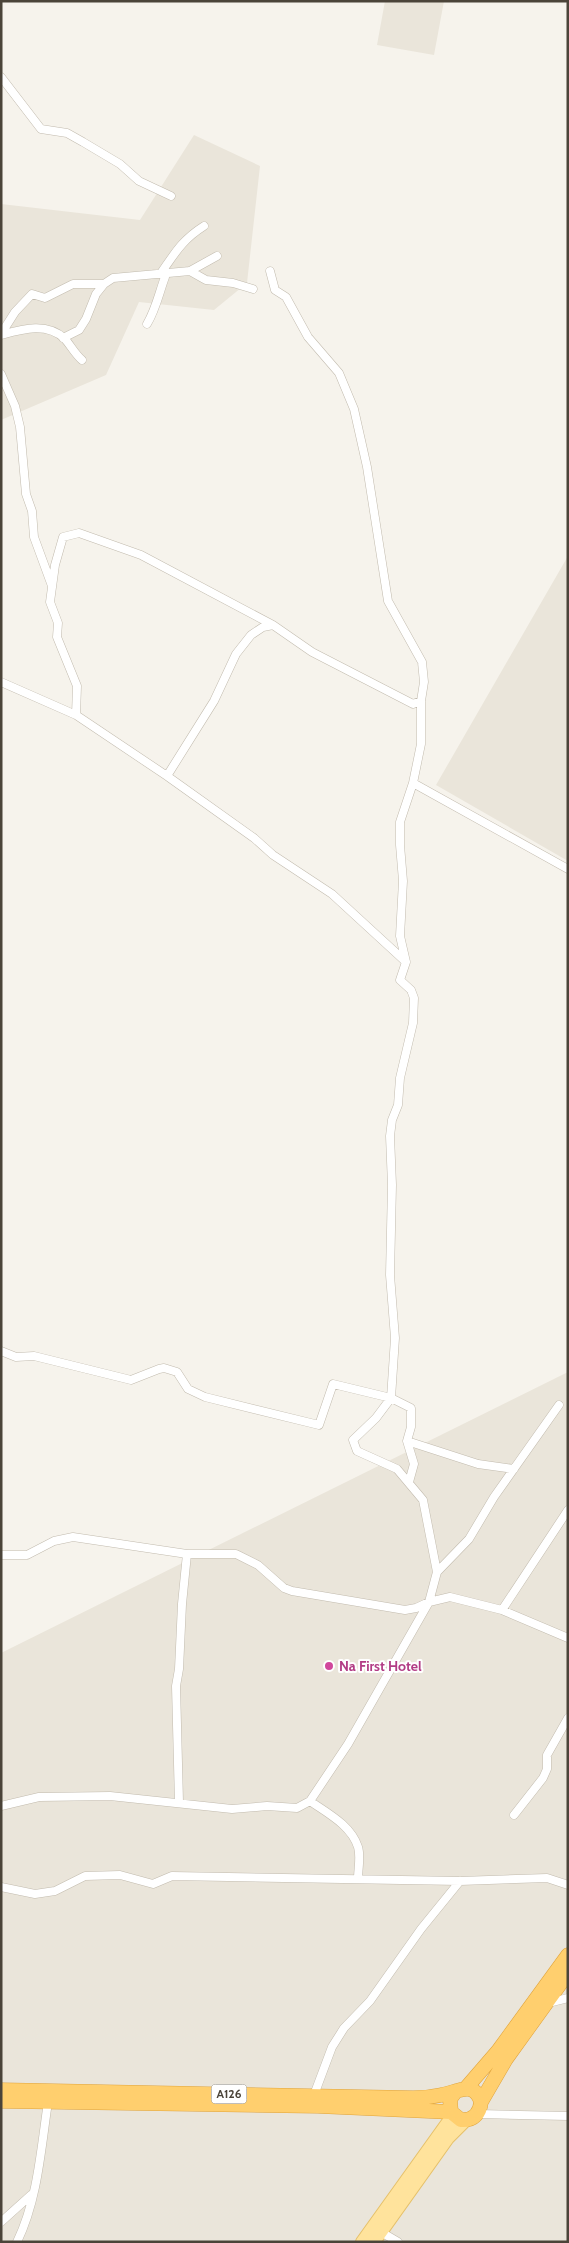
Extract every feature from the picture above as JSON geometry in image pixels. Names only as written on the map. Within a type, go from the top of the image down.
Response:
[{"type":"highway","points":[[466,2113],[450,2098],[461,2090],[498,2051],[568,1955]]},
{"type":"highway","points":[[466,2113],[568,1973]]},
{"type":"highway","name":"A126","points":[[1,2090],[423,2098],[461,2090]]},
{"type":"highway","points":[[461,2090],[476,2092],[466,2113]]},
{"type":"highway","name":"A126","points":[[1,2101],[318,2106],[466,2113]]},
{"type":"main road","points":[[377,2237],[466,2113]]},
{"type":"main road","points":[[362,2242],[466,2113]]},
{"type":"street","points":[[1,77],[41,129],[68,134],[84,142],[120,164],[139,181],[171,196]]},
{"type":"street","points":[[161,273],[190,234],[204,226]]},
{"type":"street","points":[[63,338],[79,330],[86,319],[96,294],[104,284],[113,278],[190,271],[218,256]]},
{"type":"street","points":[[190,271],[206,280],[233,283],[253,289]]},
{"type":"street","points":[[1,1806],[38,1797],[101,1796],[179,1802],[232,1809],[266,1806],[297,1808],[310,1801],[348,1744],[429,1602],[436,1572],[424,1500],[398,1469],[357,1451],[353,1440],[376,1418],[391,1398],[395,1338],[390,1275],[392,1185],[390,1136],[392,1120],[398,1105],[400,1078],[413,1023],[414,998],[411,990],[400,980],[406,962],[400,936],[403,881],[400,822],[413,783],[421,744],[421,700],[424,682],[422,662],[388,601],[367,467],[354,410],[339,373],[308,337],[286,297],[275,290],[270,271]]},
{"type":"street","points":[[147,324],[156,308],[158,293],[165,278],[161,273]]},
{"type":"street","points":[[1,335],[15,312],[32,294],[45,298],[72,284],[104,284]]},
{"type":"street","points":[[1,335],[36,327],[49,329],[63,338],[82,360]]},
{"type":"street","points":[[1,374],[15,406],[20,427],[26,494],[32,511],[34,537],[52,586]]},
{"type":"street","points":[[76,715],[77,686],[57,637],[58,622],[50,602],[55,565],[63,538],[78,533],[152,560],[273,625],[312,652],[391,694],[413,704],[421,700]]},
{"type":"street","points":[[166,776],[214,701],[236,654],[251,634],[263,627],[273,625]]},
{"type":"street","points":[[1,682],[76,715],[166,776],[254,838],[273,855],[332,894],[406,962]]},
{"type":"street","points":[[413,783],[568,869]]},
{"type":"street","points":[[1,1352],[16,1357],[34,1356],[131,1380],[164,1368],[177,1372],[188,1389],[205,1397],[319,1425],[333,1384],[391,1398],[411,1408],[411,1427],[407,1441],[414,1464],[409,1482]]},
{"type":"street","points":[[436,1572],[469,1539],[514,1469],[559,1405]]},
{"type":"street","points":[[407,1441],[478,1464],[514,1469]]},
{"type":"street","points":[[502,1610],[568,1510]]},
{"type":"street","points":[[1,1555],[27,1554],[54,1541],[72,1537],[187,1554],[236,1554],[258,1565],[284,1588],[300,1593],[405,1610],[450,1597],[502,1610],[568,1638]]},
{"type":"street","points":[[179,1802],[176,1686],[179,1669],[182,1604],[187,1554]]},
{"type":"street","points":[[514,1814],[542,1778],[547,1769],[547,1755],[568,1718]]},
{"type":"street","points":[[310,1801],[338,1821],[351,1834],[358,1848],[358,1879]]},
{"type":"street","points":[[1,1887],[35,1894],[55,1891],[85,1876],[120,1875],[153,1884],[172,1876],[460,1882],[547,1878],[568,1886]]},
{"type":"street","points":[[314,2095],[332,2047],[344,2028],[370,2001],[421,1929],[460,1882]]},
{"type":"street","points":[[546,2004],[568,1998]]},
{"type":"street","points":[[17,2242],[24,2228],[32,2193],[48,2102]]},
{"type":"street","points":[[466,2113],[568,2116]]},
{"type":"street","points":[[1,2222],[32,2193]]},
{"type":"street","points":[[377,2237],[398,2242]]},
{"type":"shaded area","points":[[385,1],[444,1],[434,55],[377,45]]},
{"type":"shaded area","points":[[194,135],[260,166],[247,283],[214,310],[139,302],[106,375],[1,420],[1,204],[140,220]]},
{"type":"shaded area","points":[[568,556],[568,861],[436,785]]},
{"type":"shaded area","points":[[568,1372],[568,2242],[1,2242],[1,1653]]},
{"type":"place","name":"Na First Hotel","points":[[329,1666]]}]
